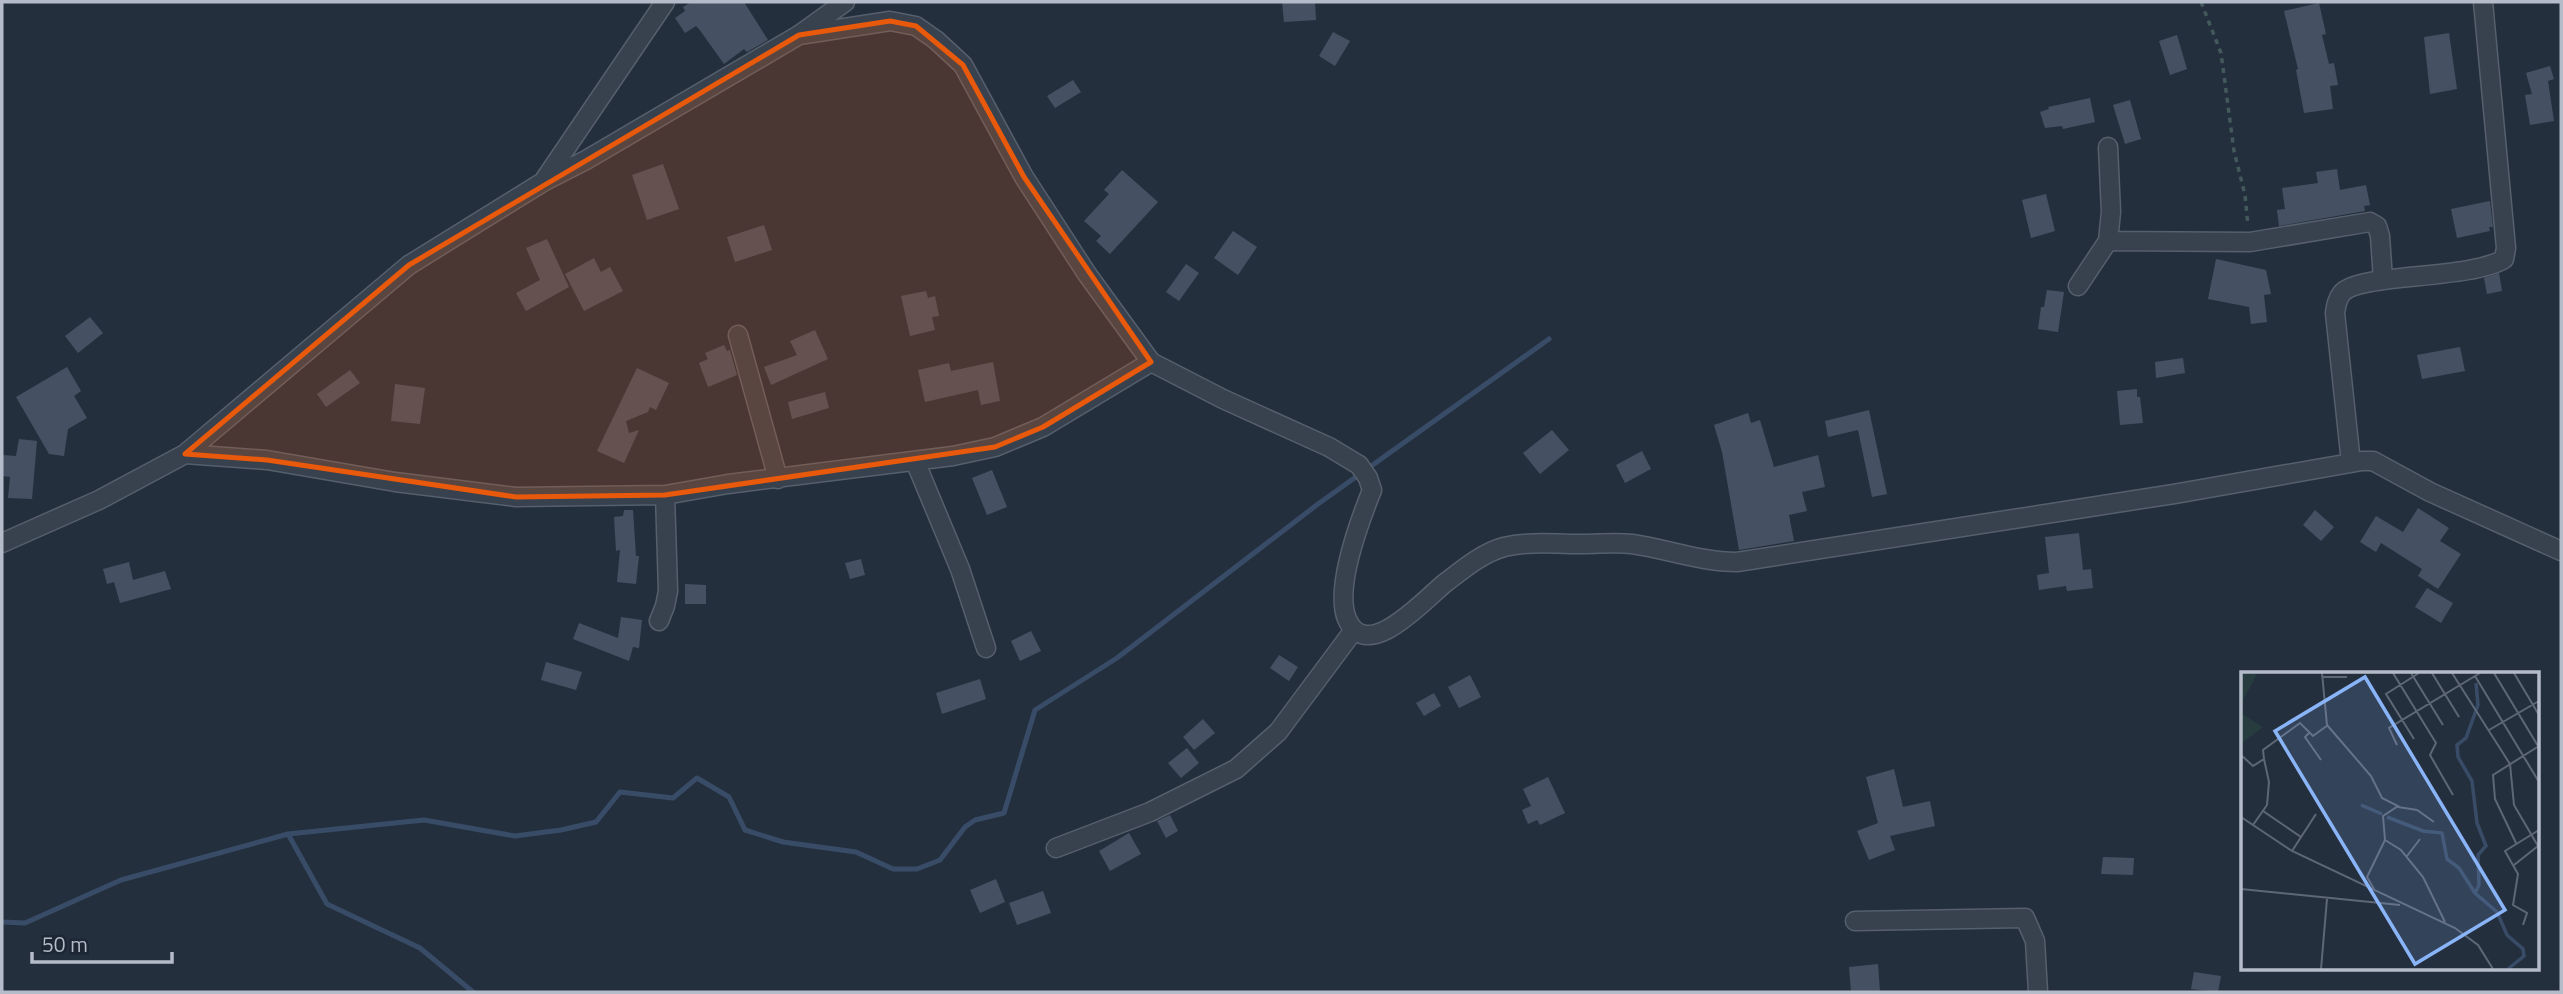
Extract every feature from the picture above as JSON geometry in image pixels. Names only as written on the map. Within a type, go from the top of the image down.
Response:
[{"type":"street","points":[[542,182],[665,2]]},
{"type":"street","points":[[2,543],[99,500],[185,454],[409,265],[542,182],[586,160],[799,35],[845,2]]},
{"type":"street","points":[[2351,463],[2335,313],[2343,291],[2353,286],[2383,280],[2458,273],[2497,263],[2504,258],[2506,248],[2483,2]]},
{"type":"street","points":[[799,35],[890,21],[916,26],[936,40],[964,65],[1024,177],[1087,274],[1150,362],[1223,399],[1329,447],[1359,465],[1372,490],[1343,590],[1343,607],[1354,630],[1373,635],[1389,628],[1473,562],[1503,548],[1544,544],[1630,544],[1737,562],[2373,461],[2430,492],[2561,551]]},
{"type":"street","points":[[2078,286],[2108,242],[2111,212],[2108,147]]},
{"type":"street","points":[[2108,242],[2250,242],[2371,222],[2377,226],[2380,236],[2383,280]]},
{"type":"street","points":[[738,335],[778,479]]},
{"type":"street","points":[[185,454],[267,460],[395,482],[516,497],[666,495],[728,484],[915,461],[995,447],[1043,427],[1150,362]]},
{"type":"street","points":[[915,461],[960,569],[986,648]]},
{"type":"street","points":[[659,621],[667,592],[666,495]]},
{"type":"street","points":[[1056,848],[1150,813],[1236,769],[1278,732],[1354,630]]},
{"type":"street","points":[[1855,921],[2025,918],[2035,941],[2038,992]]},
{"type":"path","points":[[2200,2],[2221,52],[2234,150],[2245,195],[2250,242]]},
{"type":"highlighted area","points":[[890,21],[916,26],[963,65],[1024,177],[1151,362],[1043,427],[995,447],[665,495],[516,497],[267,460],[185,454],[409,265],[799,35]]},
{"type":"building","points":[[691,2],[744,2],[768,40],[747,52],[744,49],[724,64],[696,26],[685,33],[675,18],[685,11],[683,7]]},
{"type":"building","points":[[1282,2],[1315,2],[1316,20],[1284,22]]},
{"type":"building","points":[[2319,3],[2326,34],[2322,35],[2329,64],[2334,63],[2338,85],[2330,86],[2333,109],[2304,113],[2296,70],[2298,69],[2284,11]]},
{"type":"building","points":[[1333,32],[1350,41],[1335,66],[1319,56]]},
{"type":"building","points":[[2449,33],[2457,89],[2430,94],[2424,37]]},
{"type":"building","points":[[2177,35],[2187,69],[2170,75],[2159,41]]},
{"type":"building","points":[[2550,66],[2554,79],[2548,81],[2554,121],[2530,125],[2525,95],[2532,94],[2526,73]]},
{"type":"building","points":[[1073,80],[1081,92],[1055,108],[1047,96]]},
{"type":"building","points":[[2090,98],[2095,122],[2063,129],[2062,126],[2045,128],[2040,112],[2049,109],[2048,107]]},
{"type":"building","points":[[2130,100],[2141,139],[2125,144],[2113,105]]},
{"type":"building","points":[[663,164],[679,209],[647,220],[632,175]]},
{"type":"building","points":[[2337,169],[2340,190],[2366,185],[2370,205],[2364,206],[2365,211],[2279,226],[2277,210],[2285,209],[2282,188],[2318,183],[2316,172]]},
{"type":"building","points":[[1122,170],[1158,202],[1110,254],[1096,241],[1101,236],[1084,221],[1109,194],[1104,190]]},
{"type":"building","points":[[2046,194],[2055,231],[2031,238],[2022,200]]},
{"type":"building","points":[[2490,201],[2493,227],[2489,227],[2490,231],[2457,238],[2451,209]]},
{"type":"building","points":[[764,225],[772,250],[735,262],[727,237]]},
{"type":"building","points":[[1233,231],[1257,247],[1238,275],[1214,258]]},
{"type":"building","points":[[547,239],[569,287],[526,311],[516,293],[540,280],[526,248]]},
{"type":"building","points":[[594,258],[601,272],[610,267],[623,291],[584,311],[565,274]]},
{"type":"building","points":[[2216,259],[2266,270],[2271,294],[2264,295],[2267,322],[2251,324],[2249,307],[2208,299]]},
{"type":"building","points":[[1186,264],[1199,273],[1179,301],[1166,292]]},
{"type":"building","points":[[2499,273],[2502,291],[2487,294],[2484,278]]},
{"type":"building","points":[[2047,290],[2064,292],[2058,332],[2038,329]]},
{"type":"building","points":[[926,291],[928,298],[935,296],[939,316],[932,317],[935,330],[910,336],[901,296]]},
{"type":"building","points":[[90,317],[103,333],[78,353],[65,336]]},
{"type":"building","points":[[815,330],[828,359],[771,385],[764,367],[797,355],[790,341]]},
{"type":"building","points":[[724,345],[727,351],[730,350],[737,375],[708,387],[699,363],[708,359],[705,353]]},
{"type":"building","points":[[2460,347],[2465,371],[2422,379],[2417,355]]},
{"type":"building","points":[[2183,358],[2185,373],[2156,378],[2155,362]]},
{"type":"building","points":[[993,362],[1000,401],[981,405],[978,390],[925,402],[918,370],[949,363],[951,371]]},
{"type":"building","points":[[67,367],[81,391],[74,396],[87,418],[68,429],[64,456],[49,454],[16,397]]},
{"type":"building","points":[[637,368],[669,383],[656,410],[650,407],[648,412],[626,421],[629,433],[639,430],[624,463],[597,451]]},
{"type":"building","points":[[350,370],[360,383],[326,407],[317,394]]},
{"type":"building","points":[[395,384],[425,388],[420,424],[391,421]]},
{"type":"building","points":[[2137,389],[2143,423],[2120,425],[2117,391]]},
{"type":"building","points":[[825,392],[829,408],[792,419],[788,402]]},
{"type":"building","points":[[1869,410],[1887,494],[1872,497],[1858,430],[1828,437],[1825,421]]},
{"type":"building","points":[[1748,413],[1751,423],[1760,420],[1774,467],[1818,455],[1825,487],[1802,492],[1807,511],[1789,515],[1794,541],[1739,550],[1722,452],[1714,425]]},
{"type":"building","points":[[1552,430],[1569,450],[1540,474],[1523,453]]},
{"type":"building","points":[[19,439],[37,441],[32,499],[8,498],[10,477],[2,476],[2,455],[16,456]]},
{"type":"building","points":[[1642,451],[1651,469],[1625,483],[1616,465]]},
{"type":"building","points":[[992,470],[1007,507],[987,515],[972,478]]},
{"type":"building","points":[[2418,508],[2449,528],[2440,541],[2461,554],[2438,589],[2418,576],[2422,569],[2381,543],[2376,552],[2360,542],[2376,516],[2403,532]]},
{"type":"building","points":[[624,510],[633,510],[636,556],[639,556],[636,584],[617,582],[620,550],[616,551],[614,517],[623,516]]},
{"type":"building","points":[[2315,510],[2334,527],[2321,541],[2303,525]]},
{"type":"building","points":[[2079,533],[2083,570],[2091,569],[2093,588],[2067,591],[2066,586],[2039,590],[2037,575],[2049,573],[2045,537]]},
{"type":"building","points":[[861,559],[865,575],[850,579],[845,563]]},
{"type":"building","points":[[129,562],[133,580],[165,571],[171,589],[120,603],[114,582],[107,584],[103,569]]},
{"type":"building","points":[[685,584],[706,585],[706,604],[685,604]]},
{"type":"building","points":[[2427,588],[2453,603],[2441,623],[2415,607]]},
{"type":"building","points":[[621,617],[642,620],[639,648],[633,647],[629,661],[573,639],[579,623],[618,638]]},
{"type":"building","points":[[1031,631],[1041,651],[1020,661],[1011,641]]},
{"type":"building","points":[[1279,655],[1298,667],[1289,681],[1270,668]]},
{"type":"building","points":[[546,662],[582,672],[576,690],[541,680]]},
{"type":"building","points":[[1470,675],[1481,697],[1459,708],[1448,687]]},
{"type":"building","points":[[980,679],[986,699],[942,714],[936,693]]},
{"type":"building","points":[[1434,693],[1441,706],[1424,716],[1416,703]]},
{"type":"building","points":[[1203,719],[1215,733],[1194,750],[1183,737]]},
{"type":"building","points":[[1187,748],[1199,763],[1181,778],[1168,763]]},
{"type":"building","points":[[1894,769],[1903,807],[1930,801],[1935,826],[1890,836],[1895,850],[1869,860],[1857,831],[1878,823],[1866,777]]},
{"type":"building","points":[[1548,777],[1565,813],[1540,825],[1537,820],[1528,824],[1522,810],[1531,806],[1523,789]]},
{"type":"building","points":[[1170,815],[1178,831],[1166,838],[1157,821]]},
{"type":"building","points":[[1129,833],[1141,854],[1110,871],[1099,851]]},
{"type":"building","points":[[2103,857],[2134,858],[2133,875],[2101,874]]},
{"type":"building","points":[[996,879],[1005,902],[980,913],[970,890]]},
{"type":"building","points":[[1043,891],[1051,913],[1017,925],[1009,903]]},
{"type":"building","points":[[1878,964],[1880,992],[1851,992],[1849,967]]},
{"type":"building","points":[[2194,972],[2221,976],[2218,992],[2191,989]]},
{"type":"waterway","points":[[288,834],[424,820],[515,836],[561,830],[596,822],[620,792],[673,798],[697,778],[729,797],[745,830],[783,842],[856,852],[893,869],[917,869],[940,860],[965,827],[975,820],[1004,813],[1035,710],[1117,658],[1318,504],[1549,339]]},
{"type":"waterway","points":[[2,922],[25,923],[121,880],[288,834],[327,904],[420,948],[473,992]]}]
